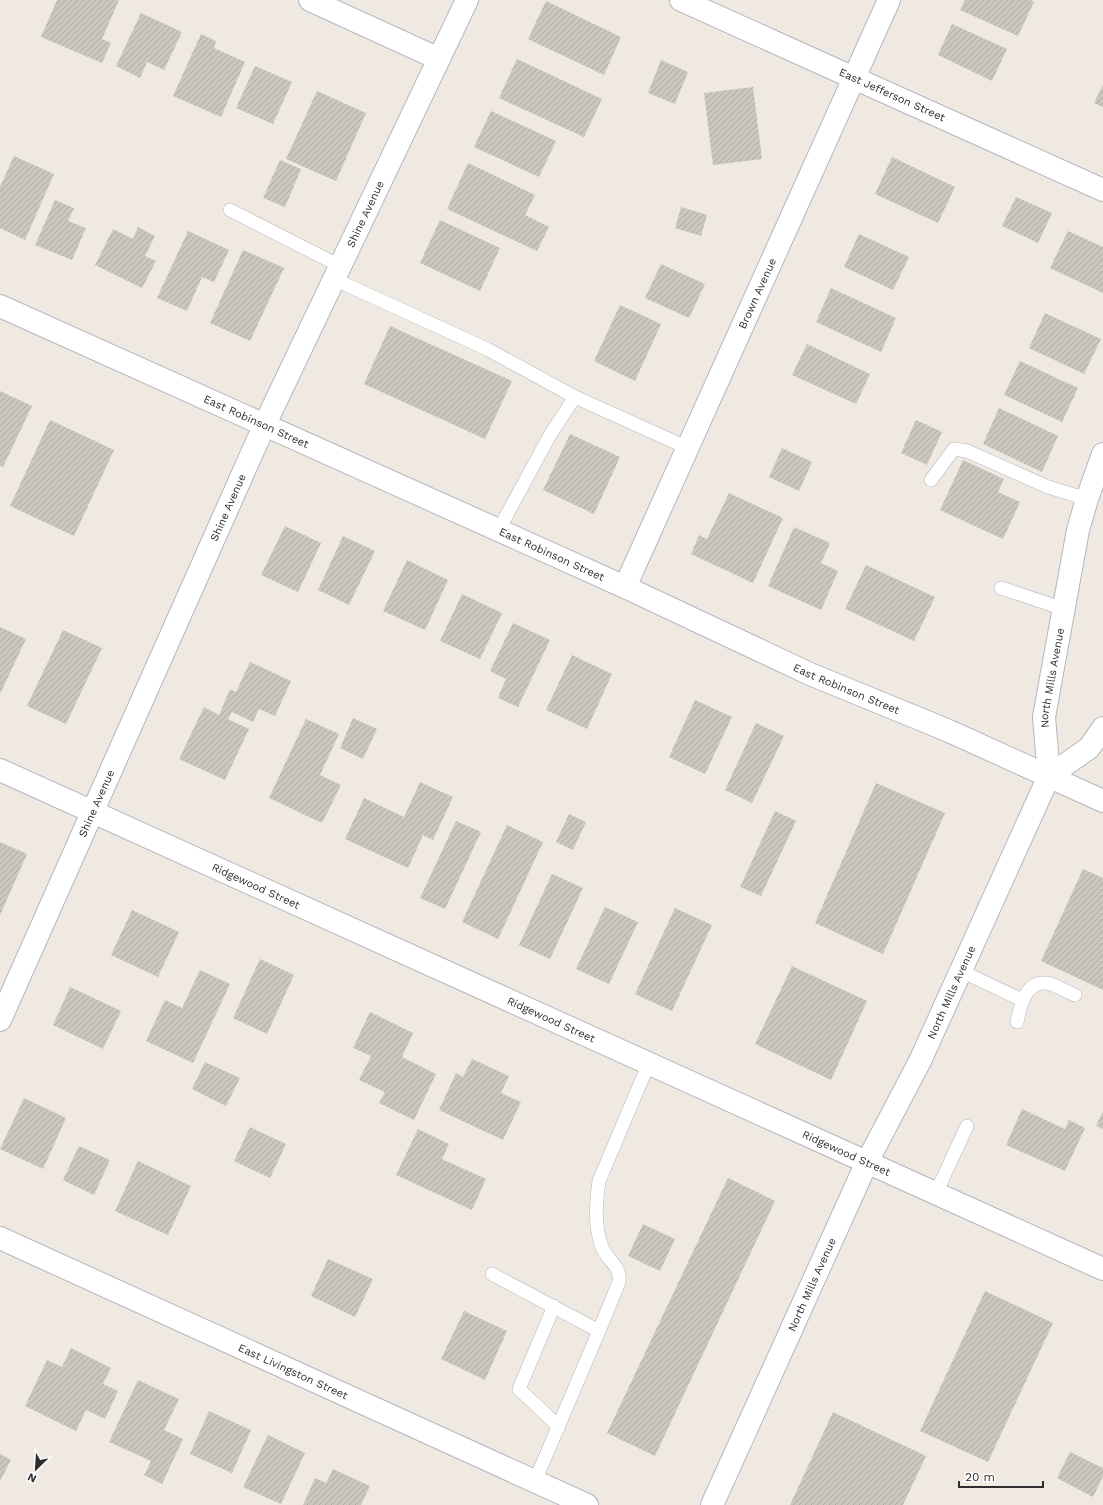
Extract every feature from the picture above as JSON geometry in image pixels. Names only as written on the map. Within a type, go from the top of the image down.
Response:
[{"type":"street","points":[[310,0],[439,59]]},
{"type":"street","name":"Shine Avenue","points":[[0,1020],[264,426],[466,0]]},
{"type":"street","name":"East Jefferson Street","points":[[681,0],[1103,190]]},
{"type":"street","name":"Brown Avenue","points":[[625,587],[889,0]]},
{"type":"street","name":"East Robinson Street","points":[[0,306],[625,587],[810,674],[949,731],[1103,801]]},
{"type":"street","name":"North Mills Avenue","points":[[712,1505],[867,1162],[920,1061],[1049,776],[1044,717],[1076,543],[1087,499],[1103,454]]},
{"type":"street","points":[[1049,776],[1088,748],[1103,728]]},
{"type":"street","name":"Ridgewood Street","points":[[0,770],[1103,1269]]},
{"type":"street","name":"East Livingston Street","points":[[0,1238],[586,1505]]},
{"type":"lane","points":[[230,210],[337,272],[575,397],[688,448]]},
{"type":"lane","points":[[498,531],[550,435],[575,397]]},
{"type":"lane","points":[[931,480],[954,449],[967,451],[1048,487],[1087,499]]},
{"type":"lane","points":[[1001,588],[1064,609]]},
{"type":"lane","points":[[961,971],[1022,1000]]},
{"type":"lane","points":[[1017,1022],[1022,1000],[1032,987],[1046,983],[1075,995]]},
{"type":"lane","points":[[535,1481],[619,1282],[620,1274],[617,1267],[609,1260],[602,1247],[597,1227],[596,1201],[599,1181],[649,1063]]},
{"type":"lane","points":[[936,1193],[967,1126]]},
{"type":"lane","points":[[492,1274],[599,1331]]},
{"type":"lane","points":[[554,1306],[520,1389],[559,1427]]},
{"type":"building","points":[[57,0],[119,0],[102,39],[111,43],[102,63],[41,37]]},
{"type":"building","points":[[965,0],[1031,0],[1034,2],[1018,36],[960,10]]},
{"type":"building","points":[[546,1],[621,37],[604,75],[528,39]]},
{"type":"building","points":[[141,13],[182,32],[164,70],[147,62],[140,78],[116,66]]},
{"type":"building","points":[[952,24],[1007,49],[992,81],[938,55]]},
{"type":"building","points":[[201,34],[216,41],[214,48],[245,62],[221,117],[173,96]]},
{"type":"building","points":[[517,59],[602,99],[584,137],[499,98]]},
{"type":"building","points":[[661,60],[688,72],[675,104],[648,93]]},
{"type":"building","points":[[255,66],[292,82],[273,124],[236,108]]},
{"type":"building","points":[[1103,85],[1103,107],[1094,103]]},
{"type":"building","points":[[753,87],[762,159],[713,165],[704,93]]},
{"type":"building","points":[[317,91],[366,113],[336,181],[286,159]]},
{"type":"building","points":[[491,111],[556,141],[539,177],[474,147]]},
{"type":"building","points":[[14,156],[54,174],[25,240],[0,228],[0,187]]},
{"type":"building","points":[[892,157],[955,187],[938,223],[875,194]]},
{"type":"building","points":[[280,160],[301,169],[285,207],[263,198]]},
{"type":"building","points":[[468,163],[535,195],[525,215],[549,227],[537,251],[447,209]]},
{"type":"building","points":[[1016,197],[1052,213],[1038,243],[1002,226]]},
{"type":"building","points":[[55,200],[74,208],[68,221],[86,228],[72,260],[35,245]]},
{"type":"building","points":[[681,207],[707,215],[701,236],[675,228]]},
{"type":"building","points":[[440,220],[500,248],[480,291],[420,263]]},
{"type":"building","points":[[138,227],[155,236],[145,256],[156,261],[142,288],[95,265],[113,229],[133,239]]},
{"type":"building","points":[[188,231],[229,250],[214,282],[202,277],[187,311],[157,298]]},
{"type":"building","points":[[1068,231],[1103,247],[1103,293],[1050,268]]},
{"type":"building","points":[[859,234],[909,257],[893,290],[844,267]]},
{"type":"building","points":[[243,250],[284,268],[250,341],[210,323]]},
{"type":"building","points":[[661,264],[705,284],[689,318],[645,298]]},
{"type":"building","points":[[831,288],[896,318],[881,352],[816,322]]},
{"type":"building","points":[[620,305],[661,324],[635,381],[594,361]]},
{"type":"building","points":[[1045,313],[1101,339],[1084,374],[1029,348]]},
{"type":"building","points":[[390,326],[512,381],[485,439],[364,384]]},
{"type":"building","points":[[807,344],[870,374],[856,404],[792,375]]},
{"type":"building","points":[[1020,361],[1078,388],[1062,422],[1004,395]]},
{"type":"building","points":[[0,391],[32,406],[3,467],[0,466]]},
{"type":"building","points":[[999,408],[1058,436],[1042,472],[983,444]]},
{"type":"building","points":[[50,420],[114,450],[74,536],[10,506]]},
{"type":"building","points":[[916,420],[942,432],[927,465],[901,453]]},
{"type":"building","points":[[570,434],[620,457],[594,514],[543,490]]},
{"type":"building","points":[[782,448],[812,462],[799,491],[769,477]]},
{"type":"building","points":[[963,460],[1004,479],[998,492],[1020,502],[1003,539],[940,510]]},
{"type":"building","points":[[729,493],[783,518],[753,583],[691,554],[699,535],[707,539]]},
{"type":"building","points":[[285,526],[321,543],[298,592],[261,575]]},
{"type":"building","points":[[794,527],[830,543],[821,563],[838,571],[821,610],[768,586]]},
{"type":"building","points":[[343,536],[375,551],[349,605],[318,590]]},
{"type":"building","points":[[407,560],[448,580],[425,630],[383,611]]},
{"type":"building","points":[[866,565],[935,597],[914,641],[845,609]]},
{"type":"building","points":[[462,594],[502,613],[480,659],[440,641]]},
{"type":"building","points":[[513,623],[550,640],[518,707],[498,698],[506,679],[490,671]]},
{"type":"building","points":[[0,627],[26,639],[0,694]]},
{"type":"building","points":[[63,630],[102,648],[66,724],[27,706]]},
{"type":"building","points":[[572,655],[612,674],[587,729],[546,710]]},
{"type":"building","points":[[250,662],[291,681],[275,716],[259,709],[253,722],[232,712],[228,719],[249,729],[225,780],[179,759],[204,707],[219,715],[230,689],[236,692]]},
{"type":"building","points":[[695,700],[732,717],[705,774],[669,757]]},
{"type":"building","points":[[353,718],[377,729],[363,759],[340,748]]},
{"type":"building","points":[[306,719],[339,734],[320,775],[341,785],[322,823],[269,798]]},
{"type":"building","points":[[756,723],[784,736],[752,803],[725,790]]},
{"type":"building","points":[[420,782],[453,797],[433,840],[423,835],[408,868],[345,839],[364,798],[404,817]]},
{"type":"building","points":[[876,783],[945,813],[883,954],[815,923]]},
{"type":"building","points":[[775,811],[796,821],[761,896],[740,887]]},
{"type":"building","points":[[569,814],[586,822],[573,850],[556,842]]},
{"type":"building","points":[[456,821],[481,832],[445,909],[420,898]]},
{"type":"building","points":[[507,825],[543,842],[498,939],[462,922]]},
{"type":"building","points":[[0,842],[27,854],[0,915]]},
{"type":"building","points":[[1083,869],[1103,878],[1103,990],[1041,961]]},
{"type":"building","points":[[552,874],[583,888],[550,959],[519,945]]},
{"type":"building","points":[[605,907],[638,922],[609,984],[576,969]]},
{"type":"building","points":[[675,908],[712,925],[672,1011],[635,994]]},
{"type":"building","points":[[132,910],[179,932],[158,977],[111,955]]},
{"type":"building","points":[[260,959],[294,975],[267,1034],[233,1018]]},
{"type":"building","points":[[792,966],[867,1001],[831,1080],[755,1044]]},
{"type":"building","points":[[200,970],[230,984],[193,1063],[146,1041],[165,1000],[182,1008]]},
{"type":"building","points":[[70,987],[121,1011],[103,1049],[53,1025]]},
{"type":"building","points":[[370,1012],[413,1033],[402,1057],[436,1074],[414,1120],[379,1103],[385,1092],[359,1080],[371,1056],[353,1048]]},
{"type":"building","points":[[472,1059],[509,1076],[501,1093],[521,1102],[503,1140],[439,1110],[456,1073],[463,1077]]},
{"type":"building","points":[[205,1062],[240,1078],[226,1106],[192,1089]]},
{"type":"building","points":[[24,1098],[66,1118],[43,1169],[0,1149]]},
{"type":"building","points":[[1022,1109],[1065,1129],[1069,1120],[1085,1128],[1065,1171],[1006,1145]]},
{"type":"building","points":[[1103,1111],[1103,1129],[1096,1126]]},
{"type":"building","points":[[250,1127],[286,1144],[270,1178],[234,1161]]},
{"type":"building","points":[[418,1129],[449,1144],[442,1159],[486,1179],[472,1210],[396,1175]]},
{"type":"building","points":[[79,1146],[110,1160],[94,1195],[63,1180]]},
{"type":"building","points":[[138,1161],[191,1186],[168,1235],[115,1211]]},
{"type":"building","points":[[728,1178],[775,1201],[655,1456],[607,1433]]},
{"type":"building","points":[[643,1224],[675,1239],[660,1271],[628,1256]]},
{"type":"building","points":[[328,1259],[373,1279],[355,1317],[311,1296]]},
{"type":"building","points":[[985,1291],[1053,1323],[988,1462],[920,1431]]},
{"type":"building","points":[[464,1311],[507,1331],[485,1380],[441,1359]]},
{"type":"building","points":[[71,1348],[111,1368],[103,1384],[118,1391],[105,1419],[86,1410],[76,1431],[25,1406],[47,1360],[62,1367]]},
{"type":"building","points":[[138,1380],[179,1399],[164,1430],[183,1439],[162,1484],[144,1475],[151,1461],[109,1442]]},
{"type":"building","points":[[209,1411],[251,1430],[232,1473],[190,1454]]},
{"type":"building","points":[[833,1412],[926,1456],[903,1505],[790,1505]]},
{"type":"building","points":[[268,1435],[305,1453],[281,1504],[243,1487]]},
{"type":"building","points":[[1070,1452],[1103,1468],[1103,1476],[1093,1497],[1057,1478]]},
{"type":"building","points":[[0,1454],[11,1460],[0,1481]]},
{"type":"building","points":[[333,1469],[370,1486],[361,1505],[303,1505],[315,1478],[326,1483]]}]
